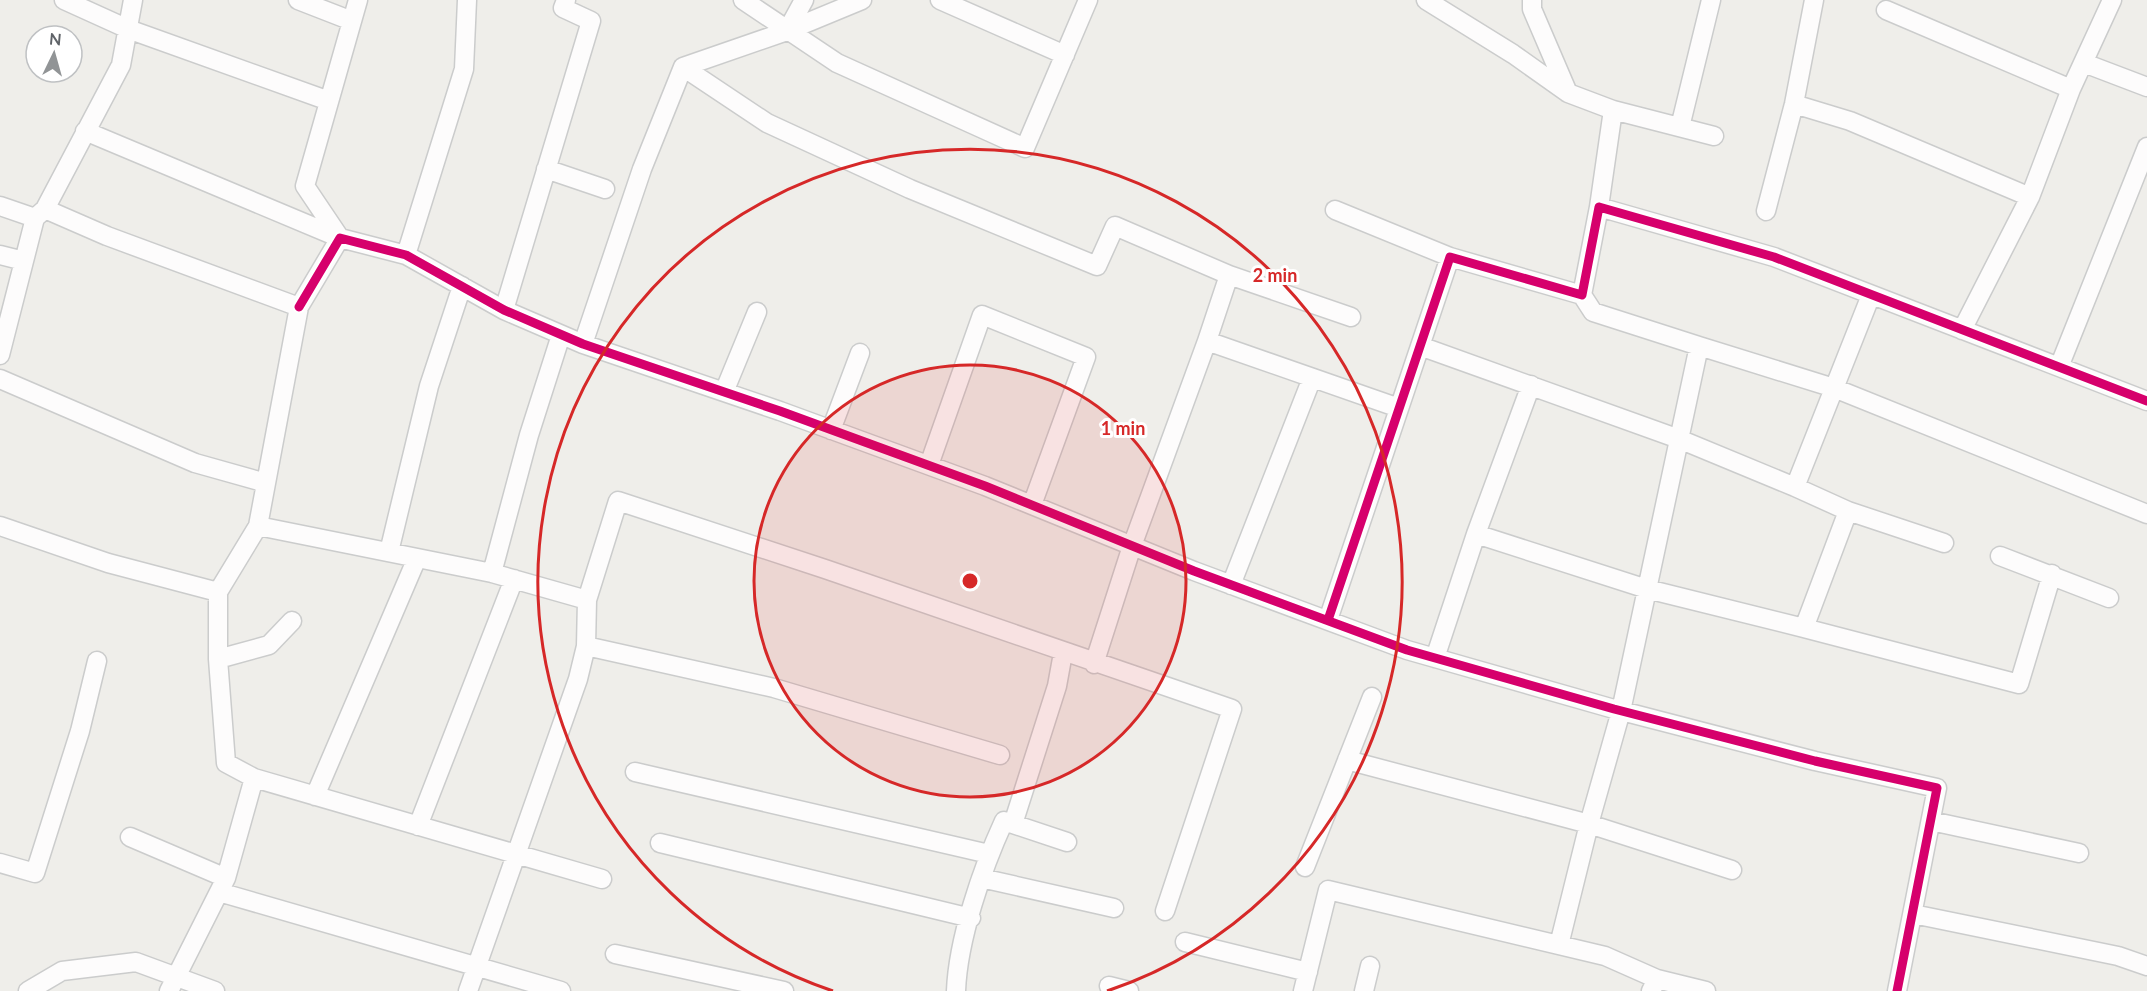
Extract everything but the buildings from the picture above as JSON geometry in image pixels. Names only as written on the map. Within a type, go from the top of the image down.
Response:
[{"type":"street","points":[[64,0],[128,29],[329,101]]},
{"type":"street","points":[[0,355],[24,261],[40,214],[121,64],[133,0]]},
{"type":"street","points":[[298,0],[352,21]]},
{"type":"street","points":[[340,238],[305,186],[358,0]]},
{"type":"street","points":[[406,255],[465,69],[467,0]]},
{"type":"street","points":[[504,310],[591,21],[563,8],[566,0]]},
{"type":"street","points":[[743,0],[837,63],[1025,148],[1088,0]]},
{"type":"street","points":[[787,31],[804,0]]},
{"type":"street","points":[[583,344],[642,169],[683,67],[787,31],[862,0]]},
{"type":"street","points":[[940,0],[1065,55]]},
{"type":"street","points":[[1426,0],[1513,54],[1569,93],[1613,110],[1714,136]]},
{"type":"street","points":[[1532,0],[1532,9],[1569,93]]},
{"type":"street","points":[[1680,127],[1711,0]]},
{"type":"street","points":[[1766,212],[1794,104],[1814,0]]},
{"type":"street","points":[[1962,330],[2030,197],[2071,89],[2112,0]]},
{"type":"street","points":[[1886,10],[2071,89]]},
{"type":"street","points":[[2084,63],[2147,87]]},
{"type":"street","points":[[683,67],[767,123],[910,189],[1097,266],[1115,226],[1228,275],[1351,317]]},
{"type":"street","points":[[1794,104],[1850,121],[2030,197]]},
{"type":"street","points":[[1582,295],[1599,207],[1613,110]]},
{"type":"street","points":[[85,131],[340,238],[406,255],[504,310],[583,344],[929,465],[1231,585],[1435,658],[1621,711],[1815,761],[1937,788],[1898,991]]},
{"type":"street","points":[[2059,367],[2147,147]]},
{"type":"street","points":[[546,169],[605,189]]},
{"type":"street","points":[[0,206],[40,214],[107,236],[299,307]]},
{"type":"street","points":[[1599,207],[1774,257],[2147,400]]},
{"type":"street","points":[[1335,210],[1450,257],[1582,295],[1593,312],[1834,388],[2147,514]]},
{"type":"street","points":[[340,238],[299,307],[258,526],[218,592],[218,659],[226,763],[254,778],[602,879]]},
{"type":"street","points":[[0,255],[24,261]]},
{"type":"street","points":[[1328,620],[1450,257]]},
{"type":"street","points":[[1094,664],[1132,546],[1207,341],[1228,275]]},
{"type":"street","points":[[389,552],[429,386],[462,286]]},
{"type":"street","points":[[1796,487],[1871,295]]},
{"type":"street","points":[[724,392],[758,312]]},
{"type":"street","points":[[929,465],[982,315],[1086,357],[1032,505]]},
{"type":"street","points":[[492,573],[529,435],[561,335]]},
{"type":"street","points":[[1207,341],[1399,408]]},
{"type":"street","points":[[1420,346],[1679,439],[1848,511],[1944,543]]},
{"type":"street","points":[[1559,945],[1589,824],[1621,711],[1699,346]]},
{"type":"street","points":[[831,430],[860,353]]},
{"type":"street","points":[[1231,585],[1312,378]]},
{"type":"street","points":[[0,379],[195,463],[266,483]]},
{"type":"street","points":[[1435,658],[1476,534],[1531,385]]},
{"type":"street","points":[[468,991],[578,679],[586,646],[587,600],[618,501],[825,569],[1094,664],[1233,709],[1165,910]]},
{"type":"street","points":[[1804,628],[1848,511]]},
{"type":"street","points":[[0,526],[108,563],[218,592]]},
{"type":"street","points":[[258,526],[492,573],[587,600]]},
{"type":"street","points":[[1476,534],[1647,589],[2019,684],[2052,574]]},
{"type":"street","points":[[2000,556],[2052,574],[2109,598]]},
{"type":"street","points":[[315,796],[417,558]]},
{"type":"street","points":[[418,826],[514,579]]},
{"type":"street","points":[[218,659],[269,645],[292,621]]},
{"type":"street","points":[[586,646],[774,688],[1000,755]]},
{"type":"street","points":[[1013,824],[1057,687],[1064,653]]},
{"type":"street","points":[[0,863],[35,873],[80,731],[97,661]]},
{"type":"street","points":[[1305,867],[1372,697]]},
{"type":"street","points":[[1347,760],[1589,824],[1732,870]]},
{"type":"street","points":[[635,772],[989,854]]},
{"type":"street","points":[[172,985],[222,885],[254,778]]},
{"type":"street","points":[[956,991],[957,967],[981,878],[1004,821],[1067,842]]},
{"type":"street","points":[[1931,821],[2079,853]]},
{"type":"street","points":[[130,837],[222,885],[561,991]]},
{"type":"street","points":[[660,843],[971,918]]},
{"type":"street","points":[[981,878],[1114,908]]},
{"type":"street","points":[[1303,991],[1328,890],[1605,956],[1654,985],[1706,991]]},
{"type":"street","points":[[1912,914],[2118,956],[2147,966]]},
{"type":"street","points":[[1185,942],[1308,972]]},
{"type":"street","points":[[615,954],[784,991]]},
{"type":"street","points":[[28,991],[62,971],[136,962],[172,985],[216,991]]},
{"type":"street","points":[[1364,991],[1370,966]]},
{"type":"street","points":[[1109,986],[1129,991]]},
{"type":"cycle path","points":[[1328,620],[1450,257],[1582,295],[1599,207],[1774,257],[2147,401]]},
{"type":"cycle path","points":[[299,307],[340,238],[406,255],[504,310],[583,344],[780,411],[985,486],[1194,571],[1407,650],[1614,709],[1815,761],[1937,788],[1897,991]]}]
